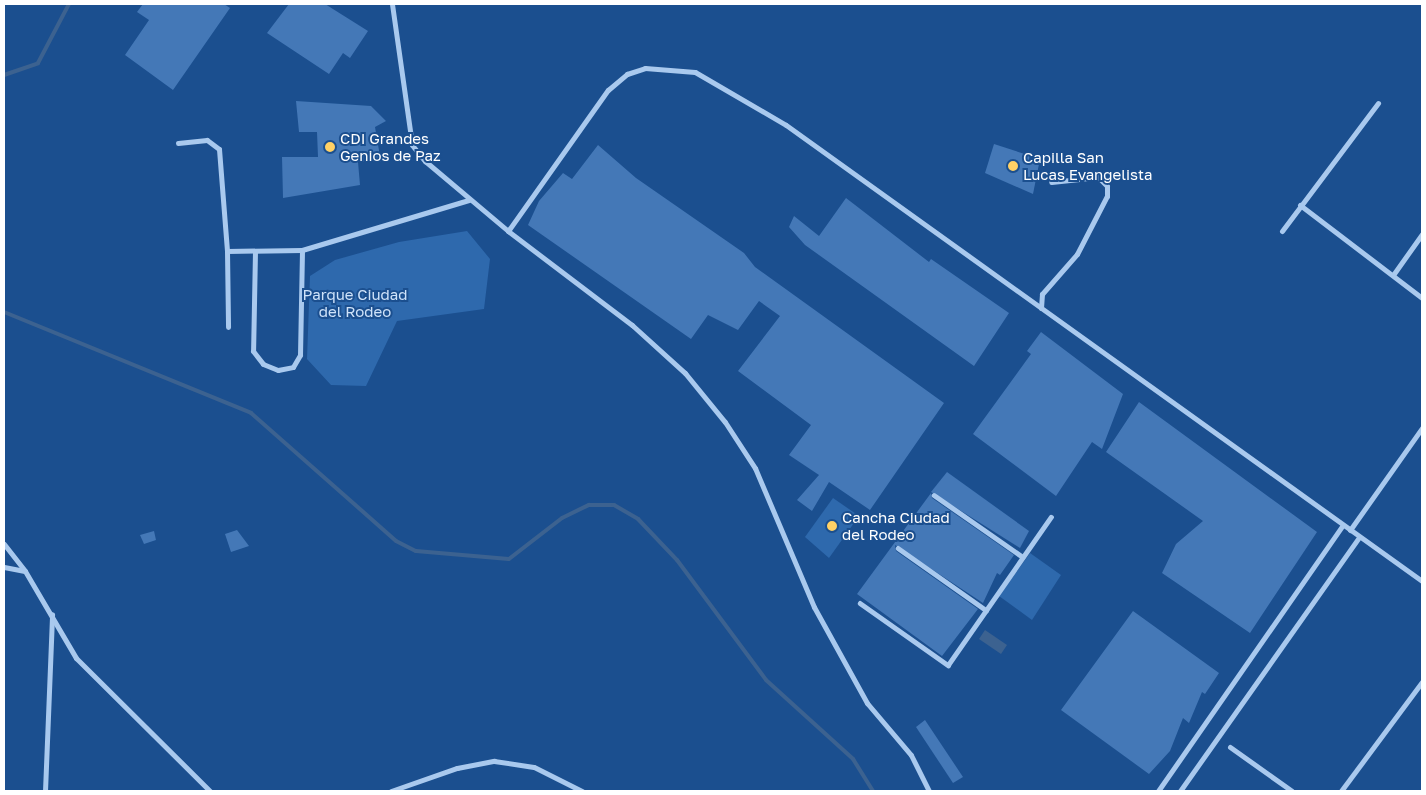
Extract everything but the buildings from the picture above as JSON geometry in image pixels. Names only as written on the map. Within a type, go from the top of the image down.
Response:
[{"type":"street","points":[[392,4],[412,145],[469,200],[632,325],[685,372],[725,422],[754,468],[814,606],[862,694],[911,755],[929,791]]},
{"type":"street","points":[[508,231],[608,90],[627,74],[671,67],[724,85],[786,125],[1422,581]]},
{"type":"street","points":[[1282,231],[1378,104]]},
{"type":"street","points":[[178,143],[207,140],[219,149],[227,251],[228,328]]},
{"type":"street","points":[[1041,309],[1042,294],[1077,254],[1107,196],[1107,186],[1098,177],[1051,182]]},
{"type":"street","points":[[227,251],[302,250],[469,200]]},
{"type":"street","points":[[1300,205],[1422,298]]},
{"type":"street","points":[[1393,276],[1422,234]]},
{"type":"street","points":[[256,251],[253,351],[262,364],[278,370],[292,367],[300,355],[302,250]]},
{"type":"street","points":[[1350,530],[1422,428]]},
{"type":"street","points":[[934,495],[1023,557]]},
{"type":"street","points":[[860,604],[948,665],[1051,517]]},
{"type":"street","points":[[1158,791],[1343,525]]},
{"type":"street","points":[[1180,791],[1359,537]]},
{"type":"street","points":[[4,544],[25,571],[52,614],[76,658],[97,683],[210,791]]},
{"type":"street","points":[[898,548],[986,610]]},
{"type":"street","points":[[4,567],[25,571]]},
{"type":"street","points":[[45,791],[52,614]]},
{"type":"street","points":[[1341,791],[1422,682]]},
{"type":"street","points":[[1230,747],[1292,791]]},
{"type":"street","points":[[391,791],[457,768],[494,762],[534,767],[582,791]]},
{"type":"green space","name":"Parque Ciudad del Rodeo","points":[[467,231],[490,259],[484,309],[397,321],[366,386],[331,385],[307,359],[310,276],[335,260],[399,242]]},
{"type":"green space","name":"Cancha Ciudad del Rodeo","points":[[833,498],[859,516],[829,558],[805,537]]},
{"type":"green space","points":[[1030,553],[1061,575],[1032,620],[999,596]]},
{"type":"shaded area","points":[[985,630],[1007,645],[1001,654],[979,639]]},
{"type":"waterway","points":[[4,75],[38,63],[69,4]]},
{"type":"waterway","points":[[4,312],[251,413],[396,541],[416,551],[509,559],[562,518],[589,505],[614,505],[638,519],[677,560],[766,680],[853,759],[873,791]]},
{"type":"place","name":"CDI Grandes Genios de Paz","points":[[330,147]]},
{"type":"place","name":"Capilla San Lucas Evangelista","points":[[1013,166]]},
{"type":"place","name":"Cancha Ciudad del Rodeo","points":[[832,526]]}]
